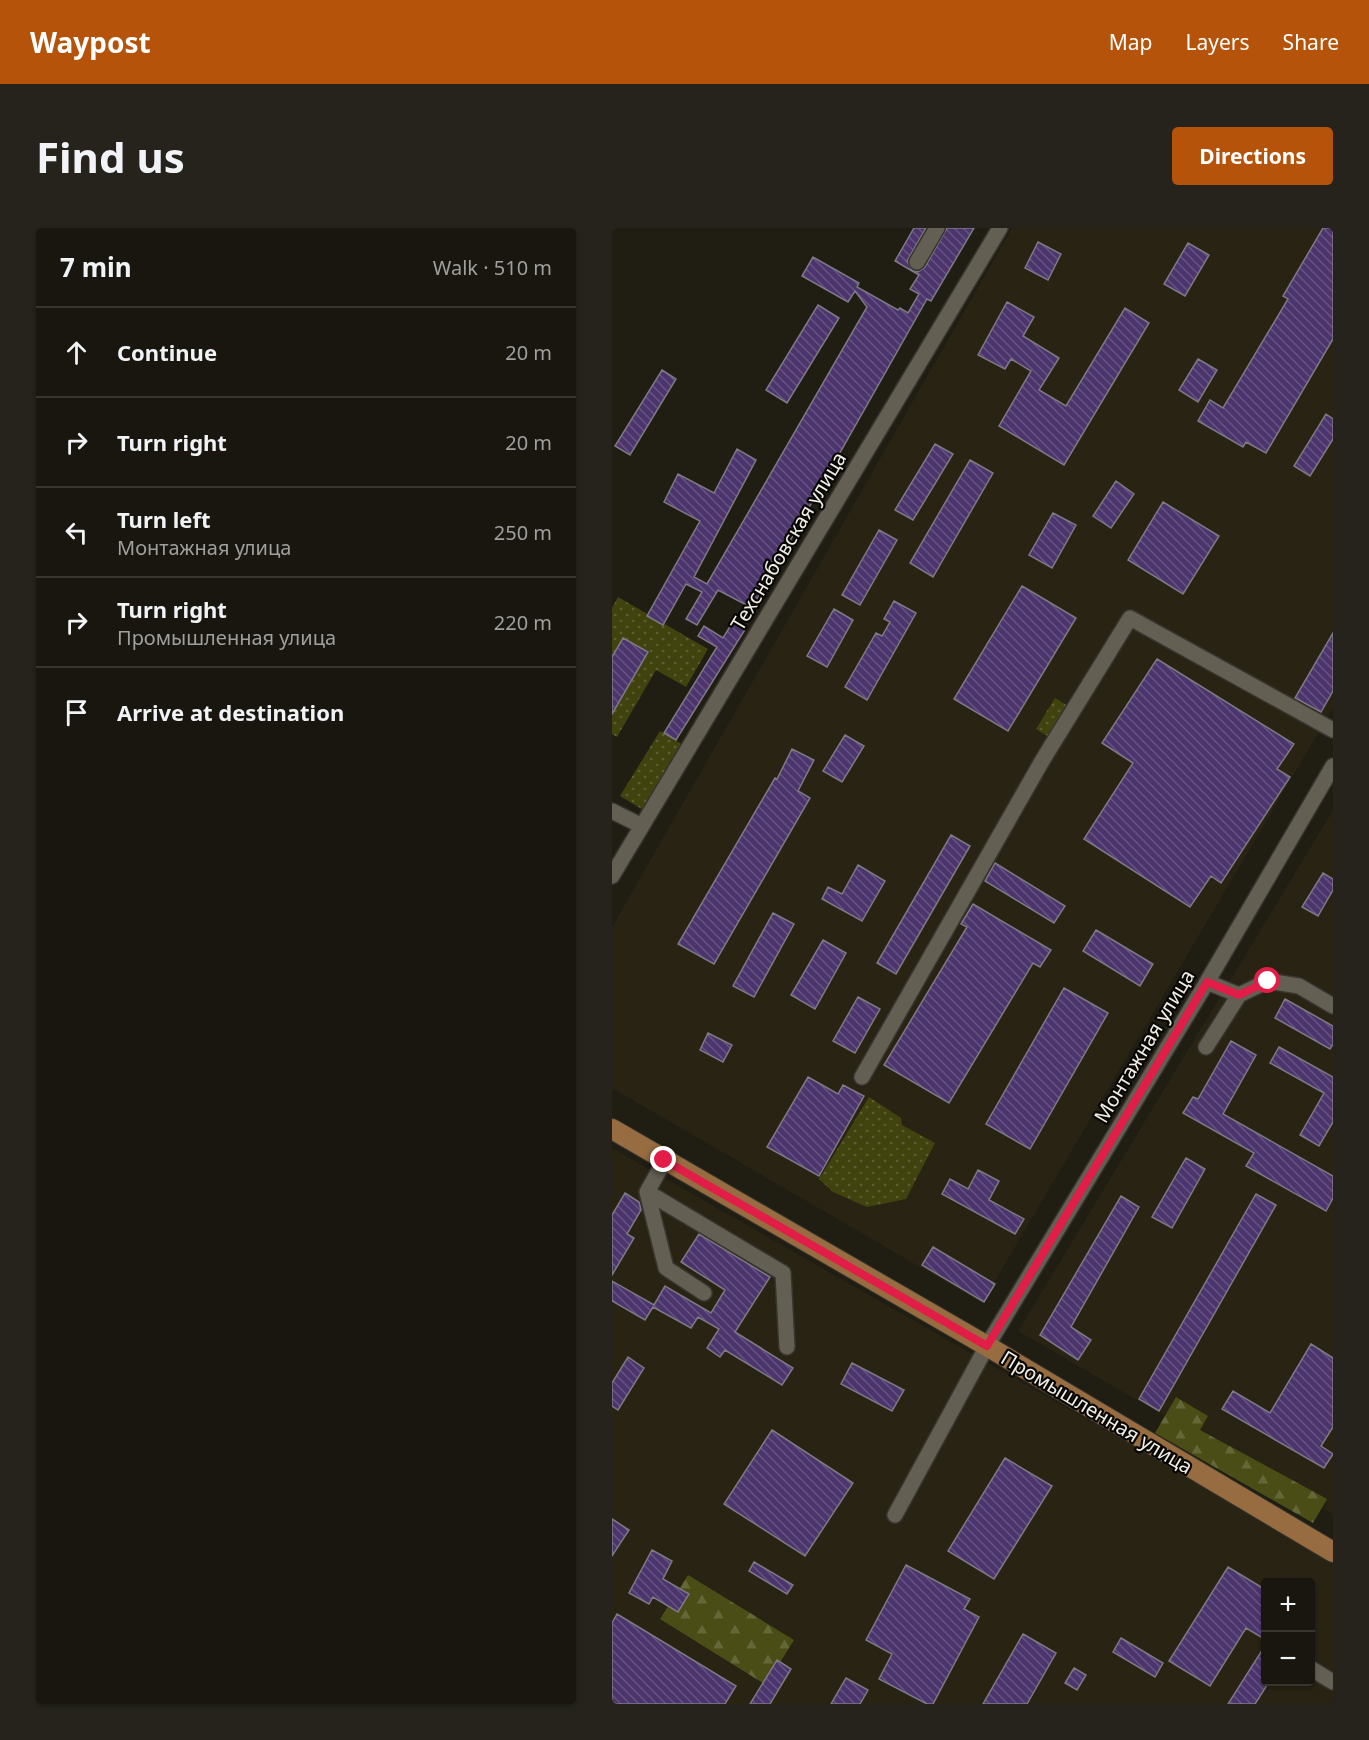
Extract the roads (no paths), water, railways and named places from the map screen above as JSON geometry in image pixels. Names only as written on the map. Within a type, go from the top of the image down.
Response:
[{"type":"main road","name":"Промышленная улица","points":[[612,1129],[987,1346],[1333,1552]]},
{"type":"street","points":[[917,262],[937,228]]},
{"type":"street","name":"Техснабовская улица","points":[[612,876],[1000,228]]},
{"type":"street","points":[[862,1077],[1042,761],[1130,618],[1333,730]]},
{"type":"street","name":"Монтажная улица","points":[[895,1515],[987,1346],[1207,982],[1333,766]]},
{"type":"street","points":[[612,811],[642,826]]},
{"type":"street","points":[[1206,1047],[1239,995],[1268,981],[1299,986],[1333,1006]]},
{"type":"street","points":[[1207,982],[1239,995]]},
{"type":"street","points":[[664,1160],[647,1192],[666,1268],[704,1293]]},
{"type":"street","points":[[647,1192],[783,1273],[787,1347]]},
{"type":"street","points":[[1315,1671],[1333,1682]]}]
